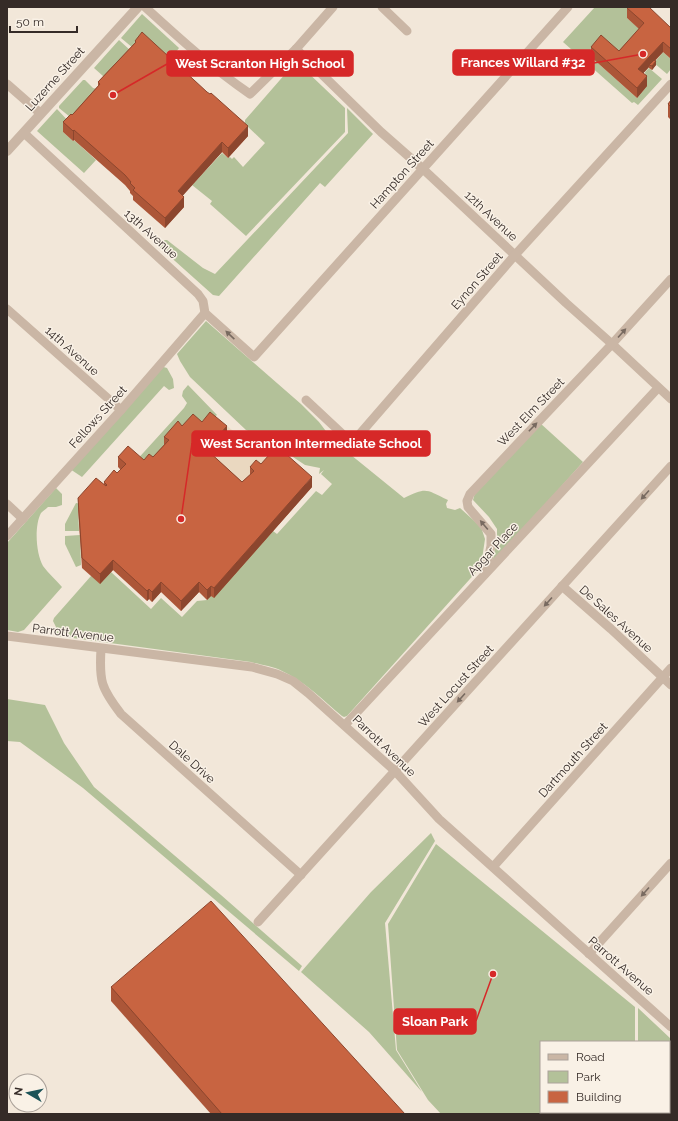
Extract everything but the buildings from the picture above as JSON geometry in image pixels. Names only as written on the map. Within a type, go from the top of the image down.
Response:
[{"type":"street","name":"Luzerne Street","points":[[7,151],[138,7]]},
{"type":"street","points":[[145,7],[229,80],[250,94],[296,49],[333,7]]},
{"type":"street","points":[[382,7],[407,31]]},
{"type":"street","name":"Hampton Street","points":[[254,357],[568,7]]},
{"type":"street","name":"12th Avenue","points":[[296,49],[381,132],[423,169],[671,399]]},
{"type":"street","points":[[7,84],[40,113]]},
{"type":"street","name":"Eynon Street","points":[[306,400],[352,443],[515,255],[671,84]]},
{"type":"street","name":"13th Avenue","points":[[24,133],[198,294],[203,301],[205,313],[254,357]]},
{"type":"street","name":"West Elm Street","points":[[485,575],[491,534],[468,507],[467,501],[470,494],[612,344],[671,279]]},
{"type":"street","name":"14th Avenue","points":[[7,309],[121,410]]},
{"type":"street","name":"Fellows Street","points":[[7,536],[121,410],[205,313]]},
{"type":"street","name":"Apgar Place","points":[[345,725],[658,388]]},
{"type":"street","name":"West Locust Street","points":[[258,922],[671,466]]},
{"type":"street","points":[[7,504],[23,519]]},
{"type":"street","name":"De Sales Avenue","points":[[562,586],[671,685]]},
{"type":"street","name":"Parrott Avenue","points":[[7,636],[252,667],[277,674],[292,681],[345,725],[395,771],[439,819],[671,1026]]},
{"type":"street","name":"Dale Drive","points":[[101,649],[100,671],[103,683],[108,697],[121,714],[301,875]]},
{"type":"street","name":"Dartmouth Street","points":[[493,867],[671,668]]},
{"type":"street","points":[[589,954],[671,863]]},
{"type":"green space","points":[[595,7],[637,7],[627,18],[644,33],[619,61],[591,57],[637,98],[647,86],[645,72],[649,68],[662,79],[638,105],[634,102],[632,103],[563,42]]},
{"type":"green space","points":[[142,14],[179,48],[166,65],[133,48],[121,38]]},
{"type":"green space","points":[[119,40],[131,51],[105,81],[103,76],[94,68]]},
{"type":"green space","points":[[663,52],[671,59],[671,69],[667,74],[654,63]]},
{"type":"green space","points":[[293,65],[300,65],[345,108],[345,132],[246,236],[210,204],[212,201],[192,185],[222,153],[228,158],[230,157],[232,159],[234,157],[243,167],[265,143],[245,124],[245,120]]},
{"type":"green space","points":[[83,80],[85,80],[93,88],[97,89],[75,121],[59,108],[59,106]]},
{"type":"green space","points":[[347,108],[373,134],[325,187],[320,183],[219,296],[213,295],[156,244],[154,240],[167,240],[203,268],[215,274],[348,133]]},
{"type":"green space","points":[[57,109],[70,123],[63,132],[96,160],[84,173],[37,131]]},
{"type":"green space","points":[[206,321],[301,404],[319,422],[344,455],[351,455],[404,498],[417,492],[430,492],[448,500],[446,504],[447,508],[455,510],[460,508],[481,527],[485,539],[481,566],[347,716],[342,716],[298,680],[282,671],[270,667],[251,662],[58,636],[52,630],[56,627],[53,621],[54,618],[91,576],[111,572],[151,609],[161,598],[182,617],[197,601],[207,600],[273,531],[277,534],[316,491],[322,495],[332,484],[321,474],[324,470],[319,474],[320,468],[305,465],[266,439],[246,430],[190,377],[177,354]]},
{"type":"green space","points":[[160,366],[167,368],[173,379],[174,388],[169,390],[164,386],[82,477],[70,469]]},
{"type":"green space","points":[[188,385],[217,415],[153,467],[134,463],[184,408],[187,403],[182,396],[183,391]]},
{"type":"green space","points":[[540,423],[583,462],[492,564],[497,540],[497,529],[489,517],[473,500],[475,493]]},
{"type":"green space","points":[[56,488],[62,494],[62,505],[48,507],[41,513],[37,525],[37,547],[43,566],[62,587],[24,630],[18,632],[7,630],[7,543]]},
{"type":"green space","points":[[76,503],[81,504],[78,508],[79,531],[65,531],[65,524]]},
{"type":"green space","points":[[80,535],[81,565],[76,567],[65,544],[65,536]]},
{"type":"green space","points":[[7,699],[45,705],[64,743],[94,787],[302,966],[299,971],[83,788],[20,742],[7,741]]},
{"type":"green space","points":[[431,833],[435,841],[385,923],[396,1050],[422,1092],[369,1032],[301,972],[371,892]]},
{"type":"green space","points":[[436,844],[635,1007],[635,1041],[540,1041],[540,1113],[652,1114],[441,1114],[428,1100],[397,1050],[388,924]]},
{"type":"green space","points":[[638,1008],[671,1039],[671,1114],[656,1113],[670,1113],[670,1041],[638,1041]]},
{"type":"shaded area","points":[[222,422],[267,458],[242,492],[206,459]]},
{"type":"place","name":"Frances Willard #32","points":[[643,54]]},
{"type":"place","name":"West Scranton High School","points":[[113,95]]},
{"type":"place","name":"West Scranton Intermediate School","points":[[181,519]]},
{"type":"place","name":"Sloan Park","points":[[493,974]]}]
